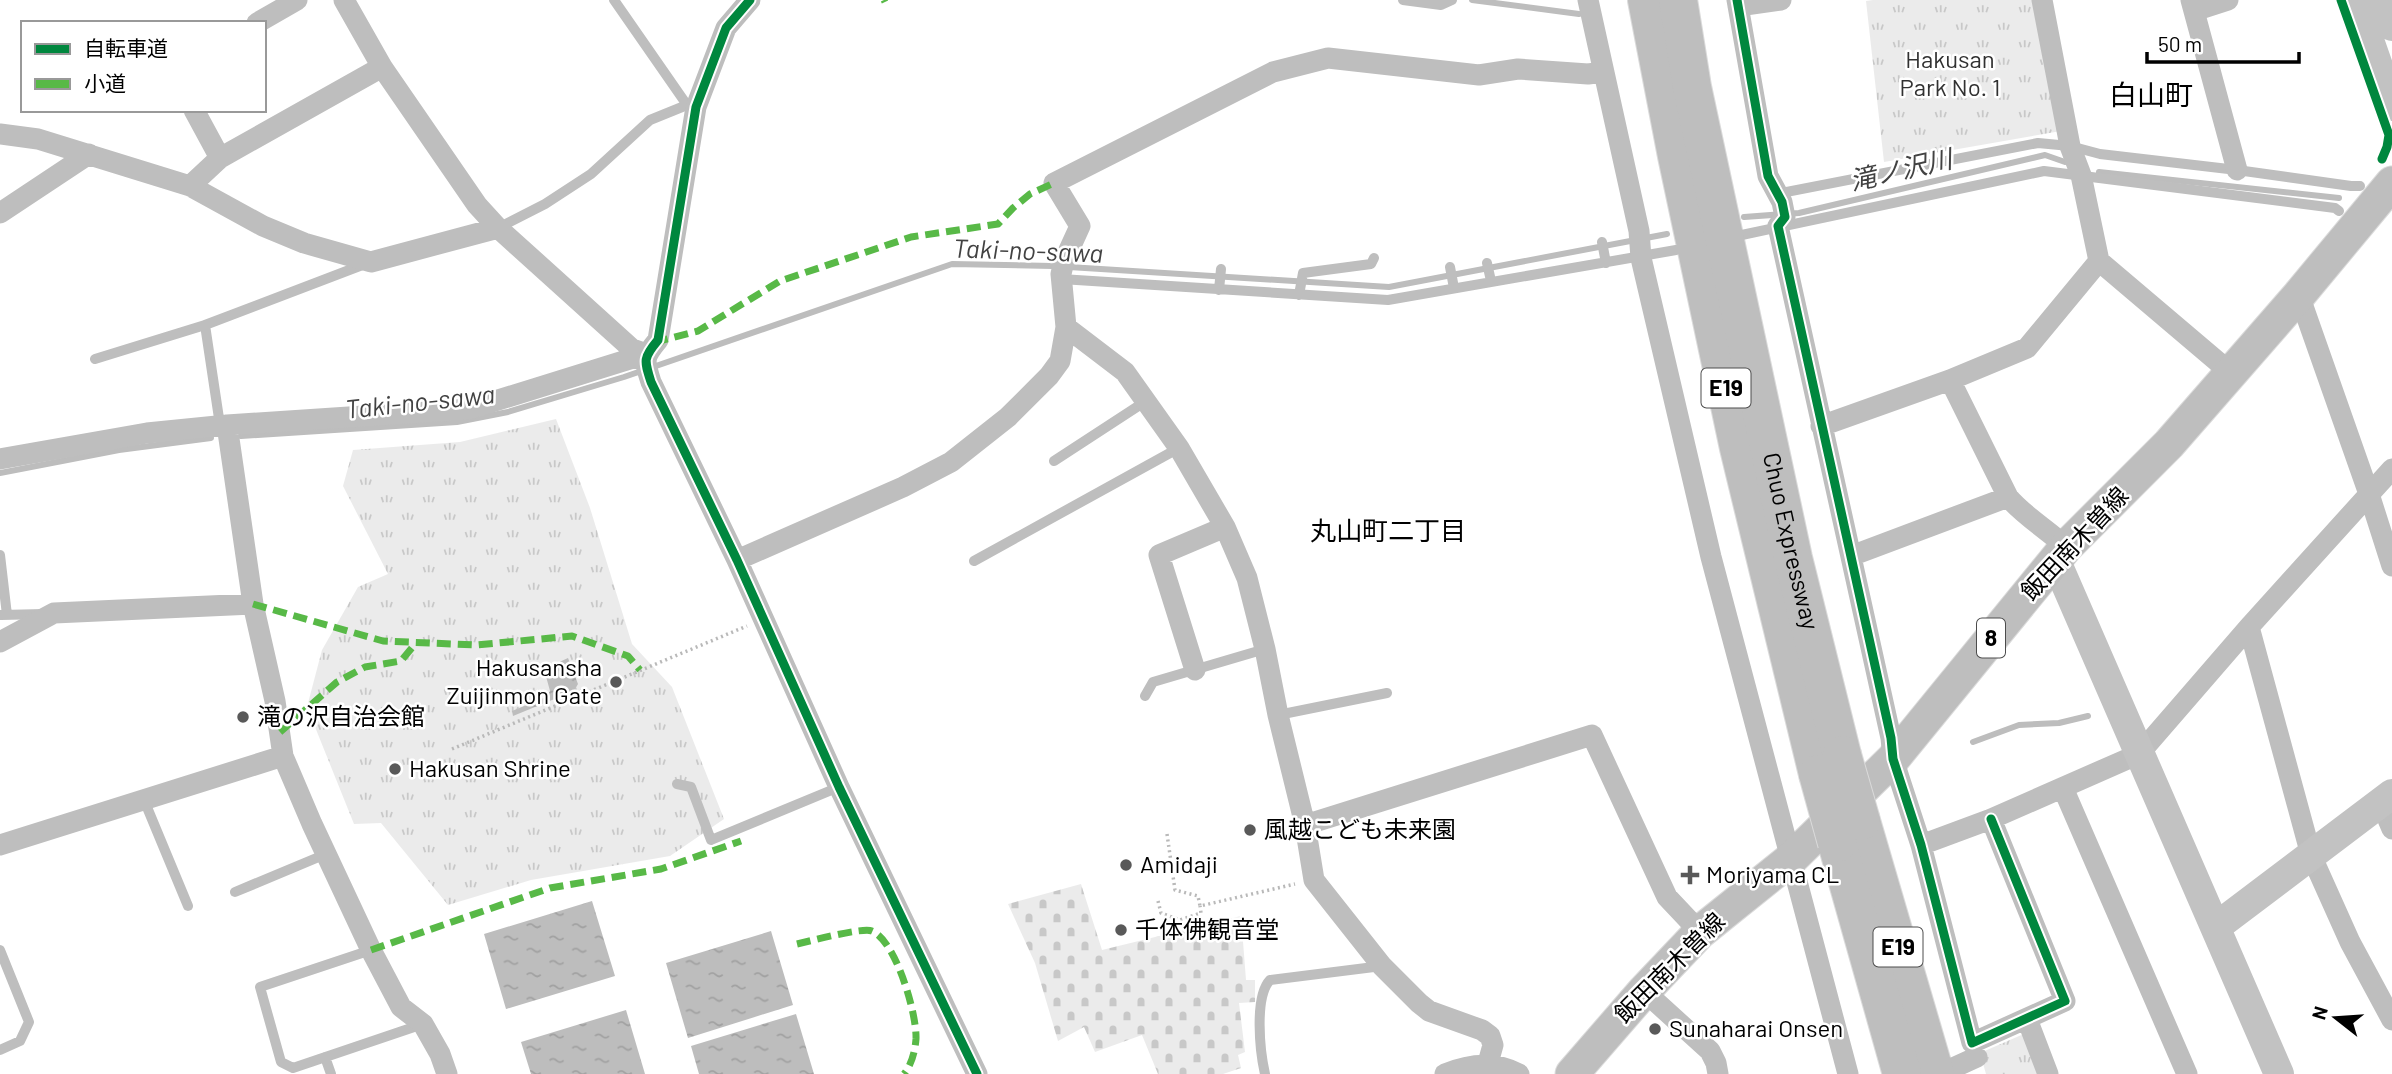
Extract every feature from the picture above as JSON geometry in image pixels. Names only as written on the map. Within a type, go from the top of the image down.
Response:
[{"type":"highway","name":"Chuo Expressway","points":[[1647,0],[1668,141],[1739,448],[1849,832],[1902,1074]]},
{"type":"highway","name":"Chuo Expressway","points":[[1678,0],[1695,100],[1790,545],[1830,764]]},
{"type":"highway","name":"Chuo Expressway","points":[[1849,832],[1940,1073]]},
{"type":"main road","name":"飯田南木曽線","points":[[1572,1074],[1644,990],[1700,932],[1791,859],[1893,759],[2060,553],[2169,444],[2299,295],[2376,184]]},
{"type":"street","points":[[260,21],[297,0]]},
{"type":"street","points":[[344,0],[382,67],[477,205],[498,228],[648,366],[839,787],[977,1074]]},
{"type":"street","points":[[648,366],[658,340],[691,106],[726,28],[750,0]]},
{"type":"street","points":[[1588,0],[1711,557],[1848,1074]]},
{"type":"street","points":[[1781,0],[1738,3],[1768,176],[1780,210],[1821,426],[1891,738],[1893,759],[1921,845],[1977,1058]]},
{"type":"street","points":[[2042,0],[2070,146],[2081,174],[2099,261],[2231,373]]},
{"type":"street","points":[[2228,0],[2192,6],[2237,170]]},
{"type":"street","points":[[2355,0],[2392,107]]},
{"type":"street","points":[[2384,0],[2392,26]]},
{"type":"street","points":[[737,560],[903,487],[951,462],[1008,417],[1049,376],[1060,361],[1066,327],[1062,271],[1080,226],[1054,183],[1273,72],[1328,58],[1479,75],[1518,69],[1588,74],[1604,72]]},
{"type":"street","points":[[190,186],[220,158],[382,67]]},
{"type":"street","points":[[195,112],[220,158]]},
{"type":"street","points":[[0,134],[38,139],[190,186],[262,226],[304,243],[371,262],[498,228]]},
{"type":"street","points":[[0,213],[89,154]]},
{"type":"street","points":[[1821,426],[1950,380],[2026,348],[2099,261]]},
{"type":"street","points":[[2299,295],[2392,566]]},
{"type":"street","points":[[1066,327],[1125,372],[1179,448],[1225,527],[1247,578],[1265,649],[1305,825],[1314,880],[1382,967],[1429,1011],[1482,1030],[1490,1036],[1493,1045],[1488,1063]]},
{"type":"street","points":[[0,459],[147,433],[224,425],[469,409],[648,366]]},
{"type":"street","points":[[1950,380],[2008,497],[2020,512],[2054,536],[2139,754],[2279,1074]]},
{"type":"street","points":[[224,425],[253,604],[275,701],[283,755],[371,950],[401,1007],[423,1024],[440,1054],[447,1074]]},
{"type":"street","points":[[1921,845],[1991,819],[2139,754],[2392,469]]},
{"type":"street","points":[[1851,556],[2008,497]]},
{"type":"street","points":[[1195,670],[1159,555],[1225,527]]},
{"type":"street","points":[[0,642],[54,613],[253,604]]},
{"type":"street","points":[[2249,627],[2311,855],[2350,942],[2392,1020]]},
{"type":"street","points":[[1305,825],[1592,735],[1667,897],[1700,932]]},
{"type":"street","points":[[0,845],[283,755]]},
{"type":"street","points":[[2063,788],[2187,1074]]},
{"type":"street","points":[[2216,927],[2311,855],[2388,809]]},
{"type":"street","points":[[1940,1073],[1977,1058],[2027,1019],[2065,1001],[1991,819]]},
{"type":"street","points":[[1644,990],[1710,1051],[1718,1074]]},
{"type":"street","points":[[2027,1019],[2048,1074]]},
{"type":"street","points":[[1445,1074],[1456,1069],[1488,1063],[1519,1074]]},
{"type":"lane","points":[[498,228],[545,204],[591,174],[650,120],[691,106],[614,0]]},
{"type":"lane","points":[[1403,0],[1448,2]]},
{"type":"lane","points":[[1737,236],[1780,210],[2038,142],[2070,146],[2100,154],[2351,186],[2376,184]]},
{"type":"lane","points":[[1780,210],[2044,171],[2335,208],[2339,211]]},
{"type":"lane","points":[[1602,242],[1606,259]]},
{"type":"lane","points":[[1062,271],[1219,288],[1388,300],[1454,284],[1606,259],[1641,245],[1676,250]]},
{"type":"lane","points":[[1299,292],[1301,277],[1306,272],[1371,264],[1374,258]]},
{"type":"lane","points":[[95,359],[205,325],[371,262]]},
{"type":"lane","points":[[1487,263],[1490,279]]},
{"type":"lane","points":[[1451,267],[1454,284]]},
{"type":"lane","points":[[1219,288],[1221,270]]},
{"type":"lane","points":[[205,325],[224,425]]},
{"type":"lane","points":[[1054,461],[1146,401]]},
{"type":"lane","points":[[974,561],[1179,448]]},
{"type":"lane","points":[[0,555],[3,615],[54,613]]},
{"type":"lane","points":[[1145,696],[1153,682],[1265,649]]},
{"type":"lane","points":[[1278,715],[1387,693]]},
{"type":"lane","points":[[677,783],[691,787],[711,840],[740,835],[839,787]]},
{"type":"lane","points":[[144,800],[188,906]]},
{"type":"lane","points":[[235,892],[326,854]]},
{"type":"lane","points":[[0,950],[29,1022],[20,1041],[0,1050]]},
{"type":"lane","points":[[371,950],[260,988],[281,1062],[293,1068],[423,1024]]},
{"type":"lane","points":[[1265,1074],[1259,1033],[1264,986],[1270,980],[1382,967]]},
{"type":"lane","points":[[325,1058],[331,1074]]},
{"type":"path","points":[[452,749],[763,619]]},
{"type":"path","points":[[1158,901],[1161,913],[1180,920],[1201,913],[1198,896],[1175,890],[1167,834]]},
{"type":"path","points":[[1200,906],[1314,880]]},
{"type":"green space","name":"Hakusan Park No. 1","points":[[2035,0],[2061,131],[1884,162],[1866,1]]},
{"type":"green space","points":[[556,419],[590,508],[632,644],[672,687],[724,819],[670,856],[531,880],[448,905],[381,823],[354,824],[307,707],[322,650],[358,587],[388,574],[343,486],[353,450],[460,442]]},
{"type":"green space","points":[[1081,884],[1102,950],[1241,916],[1246,980],[1255,980],[1255,1002],[1239,1003],[1245,1052],[1238,1055],[1241,1068],[1223,1074],[1158,1074],[1142,1035],[1095,1052],[1084,1027],[1058,1041],[1035,963],[1008,904]]},
{"type":"green space","points":[[2026,1033],[2041,1074],[1986,1074],[1980,1053]]},
{"type":"water","points":[[568,658],[578,684],[574,691],[513,716],[512,711],[546,697],[550,691],[544,669]]},
{"type":"water","points":[[592,901],[615,976],[506,1009],[484,934]]},
{"type":"water","points":[[771,931],[793,1005],[688,1038],[666,963]]},
{"type":"water","points":[[626,1010],[645,1074],[531,1074],[521,1042]]},
{"type":"water","points":[[796,1014],[814,1074],[699,1074],[691,1046]]},
{"type":"waterway","points":[[1472,0],[1579,14]]},
{"type":"waterway","name":"滝ノ沢川","points":[[1744,217],[1799,213],[2045,155],[2065,162]]},
{"type":"waterway","name":"滝ノ沢川","points":[[2099,172],[2339,198]]},
{"type":"waterway","name":"Taki-no-sawa","points":[[241,436],[457,422],[508,412],[624,377],[952,264],[1053,266],[1389,287],[1667,234]]},
{"type":"waterway","name":"Taki-no-sawa","points":[[0,473],[119,450],[211,438]]},
{"type":"waterway","points":[[1973,742],[2019,725],[2059,723],[2088,716]]},
{"type":"marked path","points":[[656,346],[663,340],[698,331],[780,281],[911,237],[998,224],[1030,194],[1054,183]]},
{"type":"marked path","points":[[253,604],[383,641],[477,645],[572,636],[628,656],[640,670]]},
{"type":"marked path","points":[[280,732],[337,682],[365,667],[401,661],[415,644]]},
{"type":"marked path","points":[[371,950],[550,888],[661,869],[741,841]]},
{"type":"marked path","points":[[797,944],[867,930],[881,937],[897,963],[913,1013],[916,1044],[904,1074]]},
{"type":"cycle path","points":[[750,0],[726,28],[696,107],[658,340],[647,355],[647,369],[839,787],[977,1074]]},
{"type":"cycle path","points":[[1737,0],[1768,176],[1782,202],[1785,217],[1778,226],[1891,738],[1893,759],[1921,845],[1972,1043],[2065,1001],[1991,819]]},
{"type":"cycle path","points":[[2341,0],[2389,135],[2382,159]]},
{"type":"place","name":"Hakusansha Zuijinmon Gate","points":[[616,682]]},
{"type":"place","name":"滝の沢自治会館","points":[[243,717]]},
{"type":"place","name":"Hakusan Shrine","points":[[395,769]]},
{"type":"place","name":"風越こども未来園","points":[[1250,830]]},
{"type":"place","name":"Amidaji","points":[[1126,865]]},
{"type":"place","name":"Moriyama CL","points":[[1690,875]]},
{"type":"place","name":"千体佛観音堂","points":[[1121,930]]},
{"type":"place","name":"Sunaharai Onsen","points":[[1655,1029]]},
{"type":"district","name":"白山町","points":[[2151,95]]},
{"type":"district","name":"丸山町二丁目","points":[[1388,531]]}]
